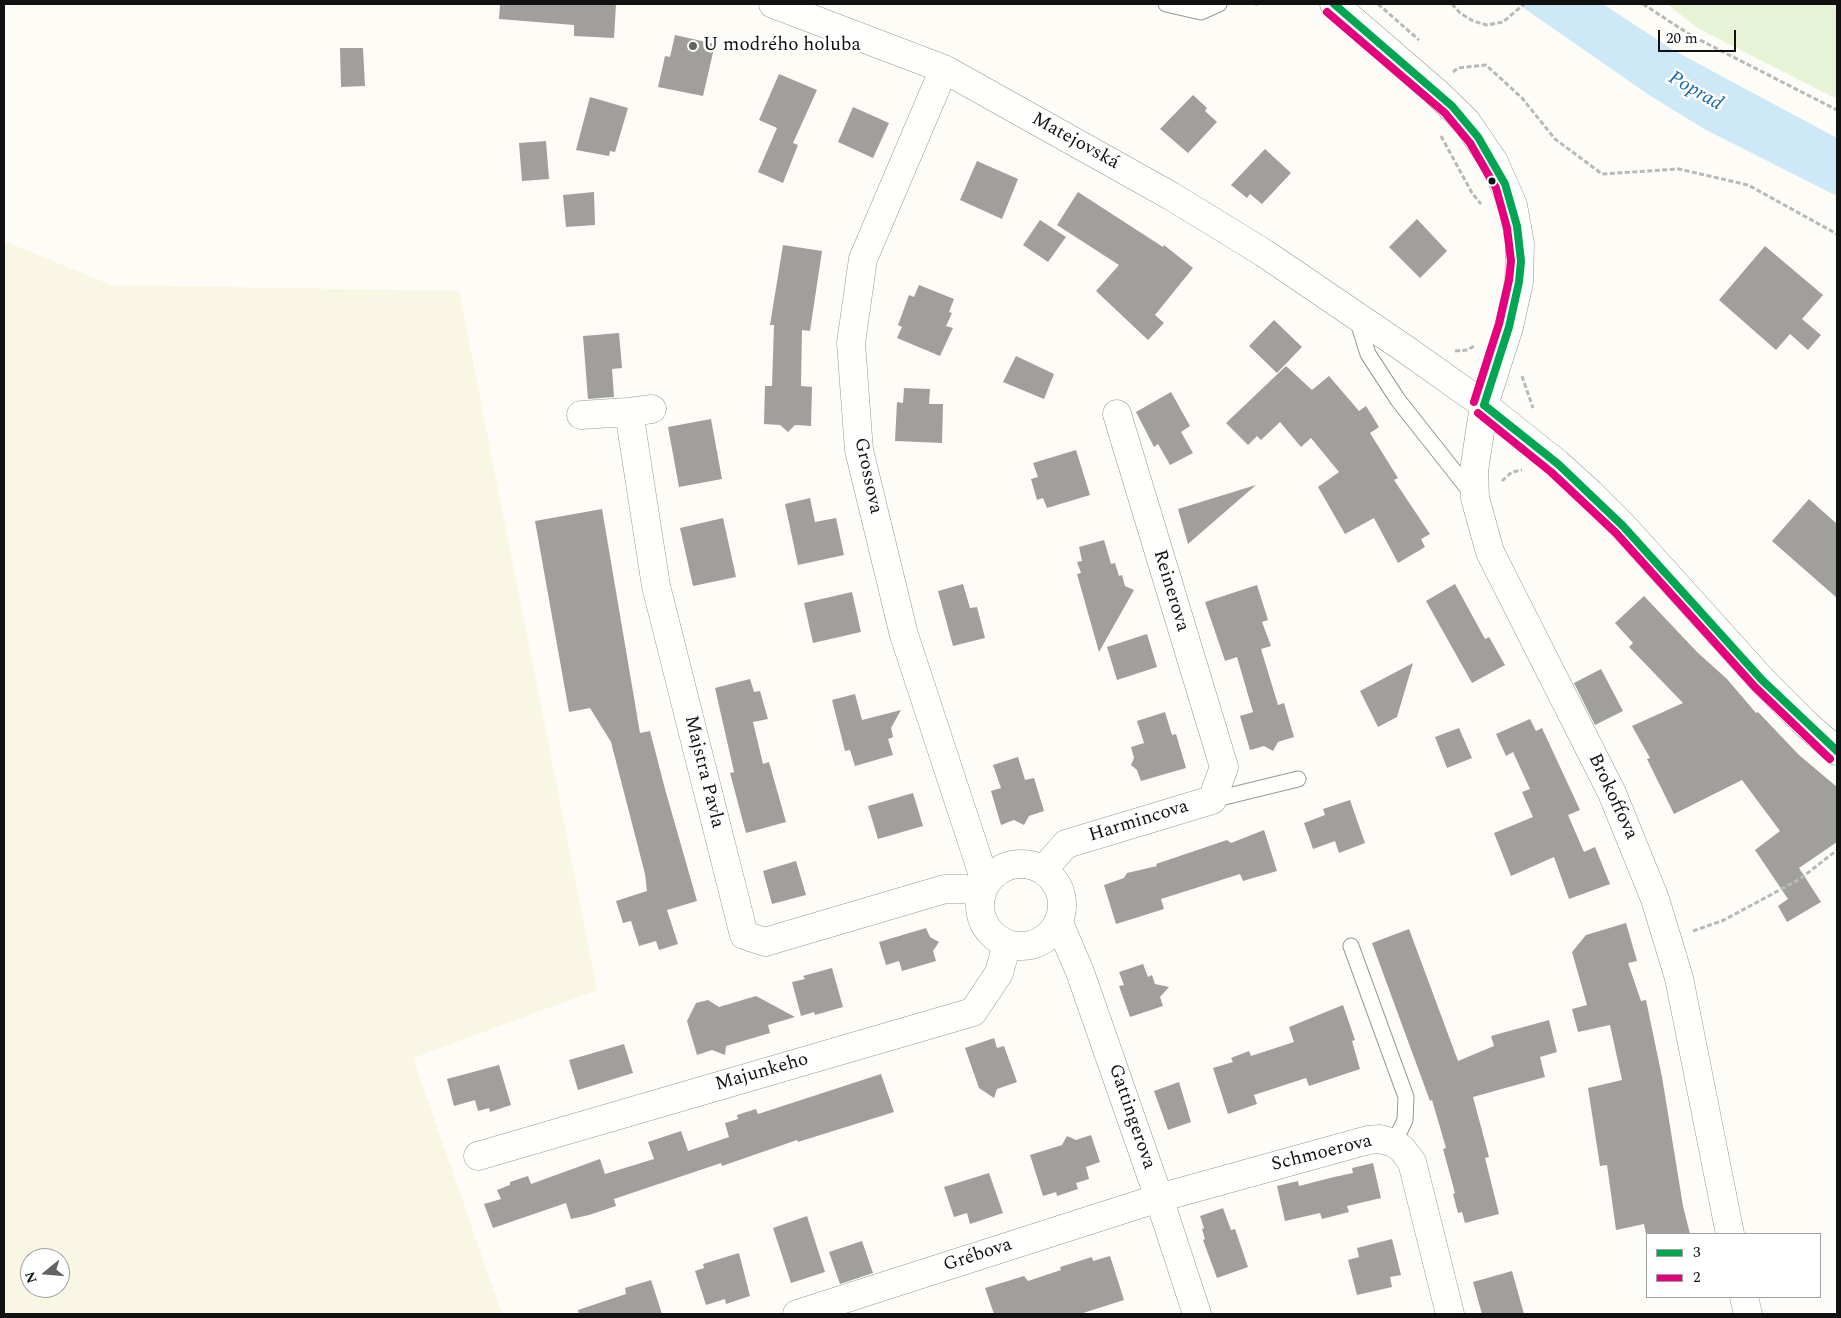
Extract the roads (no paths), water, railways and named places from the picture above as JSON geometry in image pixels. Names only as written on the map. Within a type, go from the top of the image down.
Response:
[{"type":"street","name":"Matejovská","points":[[773,4],[944,68],[1179,202],[1264,254],[1484,405],[1558,464],[1590,493],[1623,526],[1762,680],[1806,725],[1837,751]]},
{"type":"street","points":[[1334,4],[1436,92],[1466,121],[1494,162],[1505,184],[1518,226],[1521,262],[1516,305],[1484,405],[1474,471],[1475,498]]},
{"type":"street","name":"Grossova","points":[[944,68],[864,259],[851,343],[859,450],[904,636],[984,889]]},
{"type":"street","name":"Majstra Pavla","points":[[581,415],[640,410],[656,586],[744,935],[765,942],[946,889],[984,889]]},
{"type":"street","name":"Reinerova","points":[[1117,414],[1224,767]]},
{"type":"street","name":"Brokoffova","points":[[1475,498],[1490,552],[1612,794],[1655,899],[1679,978],[1730,1233]]},
{"type":"street","name":"Harmincova","points":[[1043,870],[1066,844],[1212,800],[1224,767]]},
{"type":"street","points":[[1018,864],[1031,865],[1043,870],[1059,888],[1062,911],[1059,923],[1047,937],[1031,946],[1007,944],[990,932],[985,924],[980,909],[984,889],[994,874],[1005,867],[1018,864]]},
{"type":"street","name":"Gattingerova","points":[[1059,923],[1080,972],[1159,1198],[1197,1314]]},
{"type":"street","name":"Majunkeho","points":[[478,1156],[973,1012],[999,973],[1007,944]]},
{"type":"street","name":"Schmoerova","points":[[1159,1198],[1368,1140],[1380,1139],[1394,1143],[1402,1149],[1412,1162],[1450,1314]]},
{"type":"street","name":"Grébova","points":[[797,1314],[1159,1198]]},
{"type":"street","points":[[1744,1298],[1748,1314]]},
{"type":"lane","points":[[1166,4],[1200,12],[1219,4]]},
{"type":"lane","name":"Brokoffova","points":[[1357,318],[1368,354],[1398,400],[1475,498]]},
{"type":"lane","points":[[1212,800],[1298,780]]},
{"type":"lane","points":[[1351,946],[1406,1097],[1405,1120],[1394,1143]]},
{"type":"water","name":"Poprad","points":[[1518,4],[1603,4],[1673,50],[1837,138],[1837,196],[1706,130],[1649,95]]},
{"type":"place","name":"U modrého holuba","points":[[693,46]]}]
